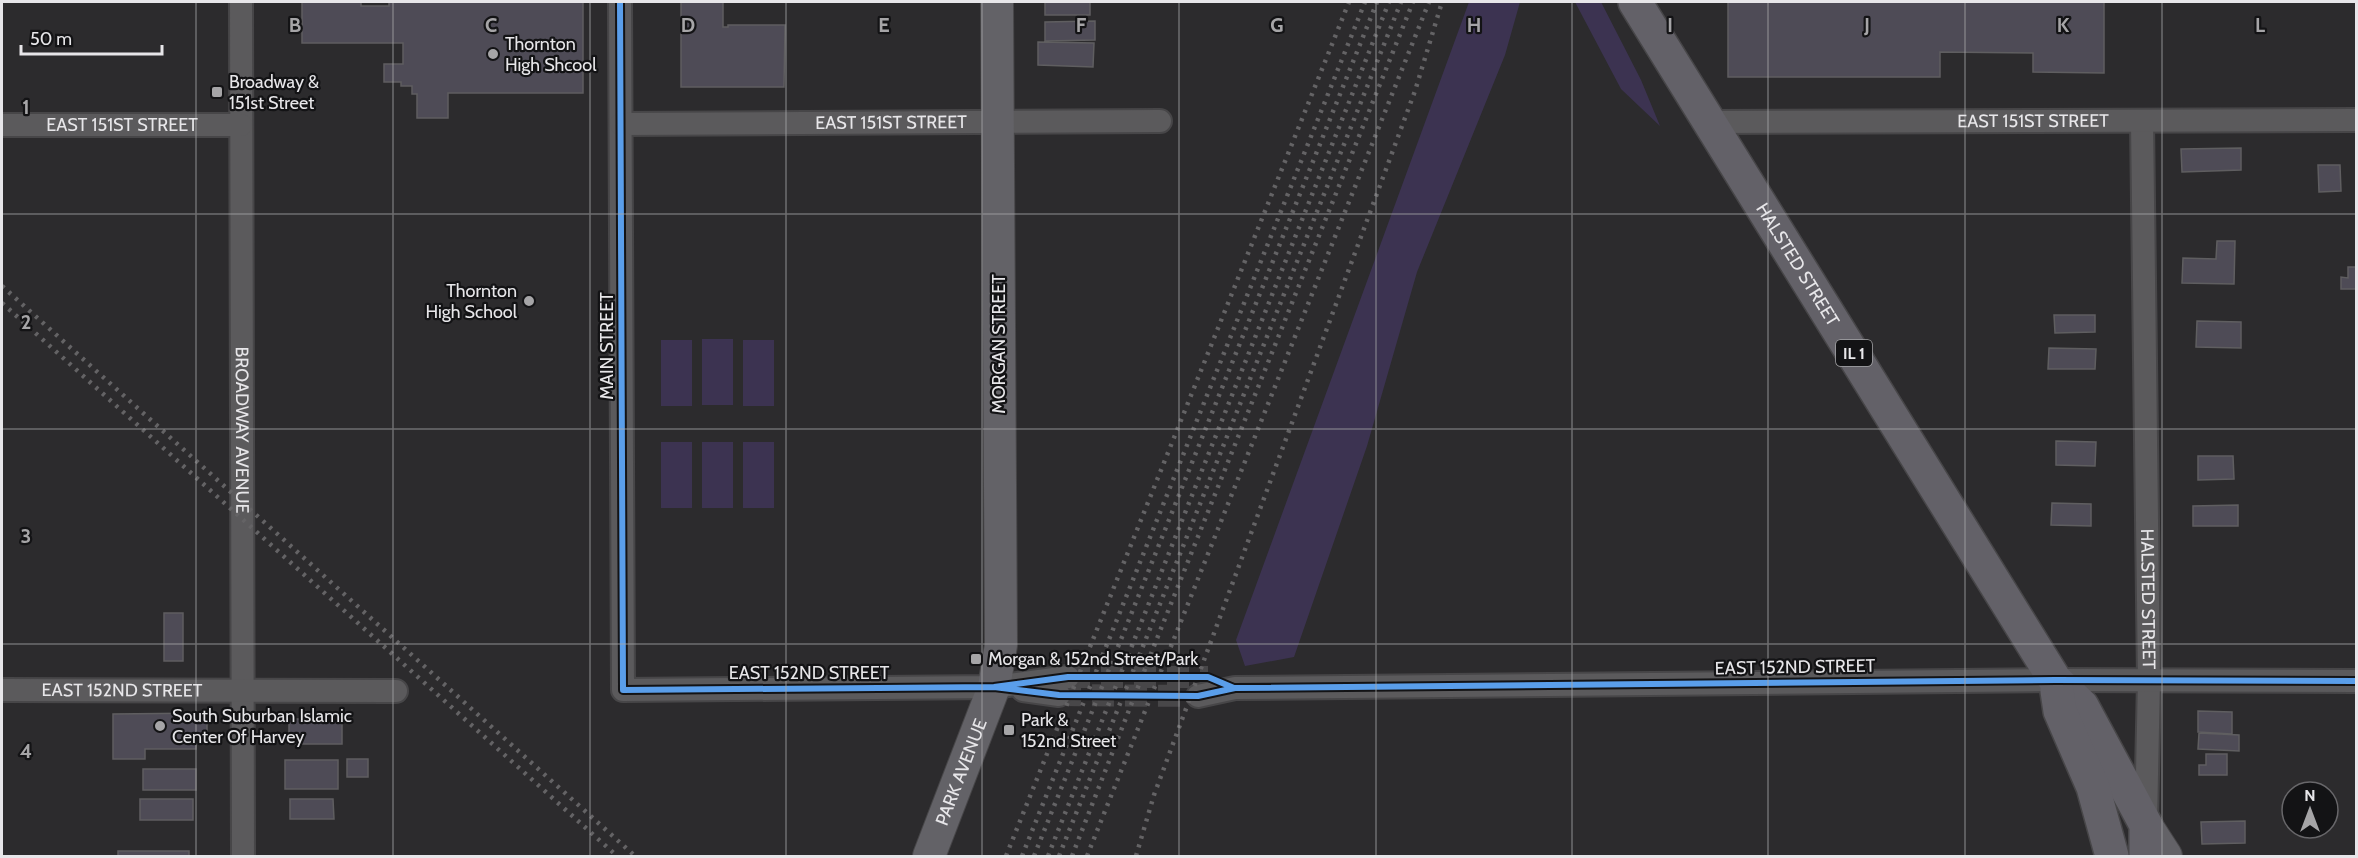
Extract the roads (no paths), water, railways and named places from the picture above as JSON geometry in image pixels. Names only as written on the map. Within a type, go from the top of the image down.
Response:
[{"type":"main road","name":"HALSTED STREET","points":[[1635,2],[2055,680],[2082,705],[2146,841]]},
{"type":"main road","name":"HALSTED STREET","points":[[2055,680],[2060,711],[2086,765],[2112,856]]},
{"type":"street","name":"BROADWAY AVENUE","points":[[241,2],[243,856]]},
{"type":"street","name":"MAIN STREET","points":[[620,2],[623,690]]},
{"type":"street","name":"MORGAN STREET","points":[[994,687],[1001,645],[997,2]]},
{"type":"street","name":"HALSTED STREET","points":[[2142,120],[2149,680],[2146,841]]},
{"type":"street","name":"EAST 151ST STREET","points":[[1709,122],[2356,120]]},
{"type":"street","name":"EAST 151ST STREET","points":[[621,124],[1160,122]]},
{"type":"street","name":"EAST 151ST STREET","points":[[2,125],[241,125]]},
{"type":"street","name":"EAST 152ND STREET","points":[[1203,687],[2055,680],[2356,681]]},
{"type":"street","name":"EAST 152ND STREET","points":[[623,690],[1063,686]]},
{"type":"street","name":"PARK AVENUE","points":[[930,856],[994,687]]},
{"type":"street","name":"EAST 152ND STREET","points":[[2,690],[396,691]]},
{"type":"street","points":[[2146,841],[2166,856]]},
{"type":"tunnel","points":[[1068,677],[1208,677]]},
{"type":"tunnel","points":[[1059,695],[1198,696]]},
{"type":"railway","points":[[1006,856],[1349,2]]},
{"type":"railway","points":[[1022,856],[1365,2]]},
{"type":"railway","points":[[1034,856],[1377,2]]},
{"type":"railway","points":[[1048,856],[1389,2]]},
{"type":"railway","points":[[1059,856],[1401,2]]},
{"type":"railway","points":[[1072,856],[1413,2]]},
{"type":"railway","points":[[1087,856],[1429,2]]},
{"type":"railway","points":[[1136,856],[1154,795],[1415,91],[1442,2]]},
{"type":"railway","points":[[2,286],[635,856]]},
{"type":"railway","points":[[2,303],[617,856]]},
{"type":"place","name":"Thornton High Shcool","points":[[493,54]]},
{"type":"place","name":"Broadway & 151st Street","points":[[217,92]]},
{"type":"place","name":"Thornton High School","points":[[529,301]]},
{"type":"place","name":"Morgan & 152nd Street/Park","points":[[976,659]]},
{"type":"place","name":"South Suburban Islamic Center Of Harvey","points":[[160,726]]},
{"type":"place","name":"Park & 152nd Street","points":[[1009,730]]}]
